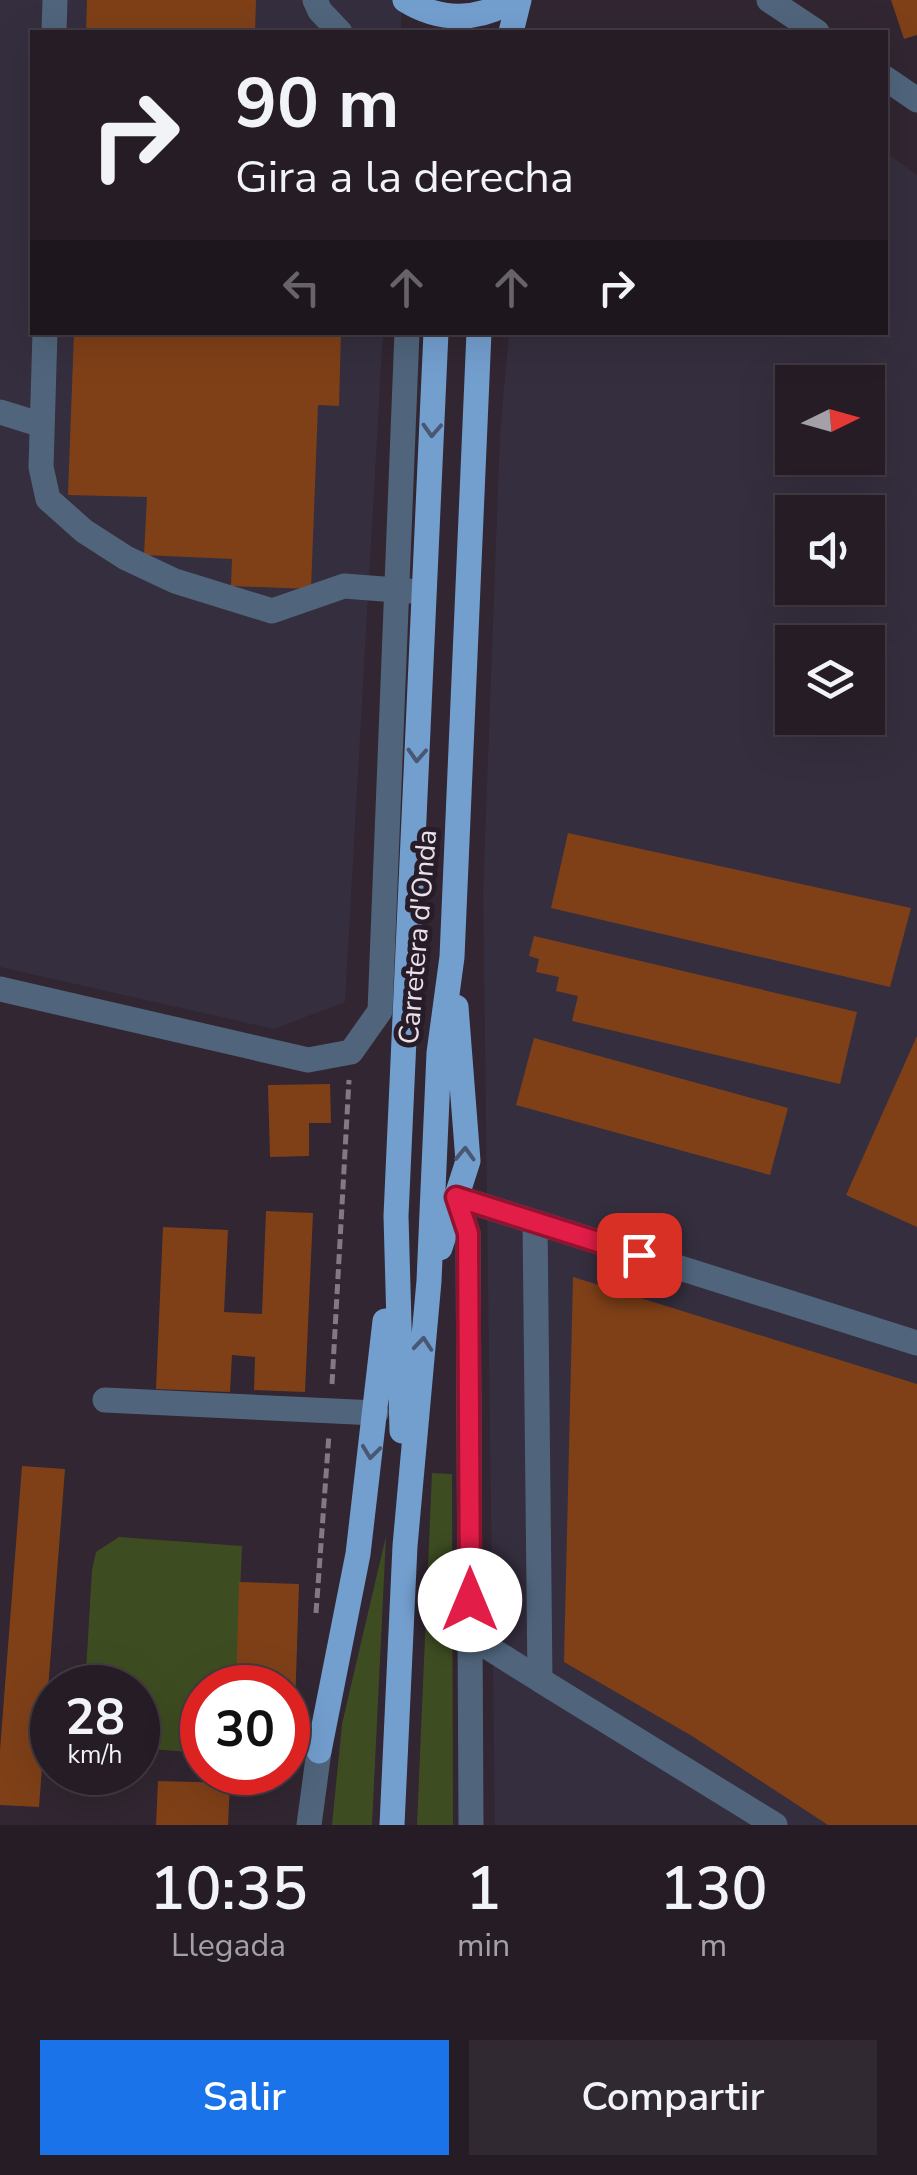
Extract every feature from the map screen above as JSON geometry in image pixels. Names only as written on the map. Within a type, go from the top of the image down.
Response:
[{"type":"main road","points":[[418,14],[472,16],[516,0]]},
{"type":"main road","points":[[512,30],[516,0]]},
{"type":"main road","name":"Carretera d'Onda","points":[[404,1546],[396,1216],[436,335]]},
{"type":"main road","name":"Carretera d'Onda","points":[[392,1825],[404,1546],[429,1281],[439,1054],[452,957],[480,335]]},
{"type":"main road","points":[[429,1281],[468,1161],[452,957]]},
{"type":"main road","points":[[319,1751],[358,1554],[396,1216]]},
{"type":"street","points":[[54,30],[56,0]]},
{"type":"street","points":[[315,0],[338,30]]},
{"type":"street","points":[[769,0],[814,30]]},
{"type":"street","points":[[888,80],[917,100]]},
{"type":"street","points":[[45,335],[41,467],[48,499],[84,531],[126,558],[176,582],[272,611],[344,586],[424,592]]},
{"type":"street","name":"Carretera d'Onda","points":[[351,1052],[380,1011],[407,335]]},
{"type":"street","points":[[0,412],[42,425]]},
{"type":"street","points":[[0,990],[274,1054],[308,1060],[351,1052]]},
{"type":"street","points":[[456,1197],[917,1343]]},
{"type":"street","points":[[456,1197],[468,1233],[471,1825]]},
{"type":"street","points":[[535,1222],[540,1680]]},
{"type":"street","points":[[105,1400],[376,1413]]},
{"type":"street","points":[[470,1636],[775,1825]]},
{"type":"street","points":[[309,1825],[319,1751]]},
{"type":"path","points":[[316,1620],[351,1052]]},
{"type":"shaded area","points":[[0,0],[402,0],[401,30],[30,30],[30,335],[383,335],[345,1002],[274,1029],[0,967]]},
{"type":"shaded area","points":[[888,154],[917,175],[917,1825],[495,1825],[483,892],[500,434],[509,335],[888,335]]},
{"type":"green space","points":[[432,1473],[452,1474],[453,1825],[417,1825]]},
{"type":"green space","points":[[386,1536],[372,1825],[332,1825],[342,1724]]},
{"type":"green space","points":[[119,1537],[242,1546],[237,1665],[180,1665],[180,1751],[160,1750],[160,1665],[86,1665],[96,1552]]},
{"type":"building","points":[[87,0],[256,0],[255,30],[86,30]]},
{"type":"building","points":[[891,0],[917,0],[917,35],[904,39]]},
{"type":"building","points":[[74,335],[341,335],[339,406],[318,405],[311,589],[231,586],[232,559],[144,555],[147,497],[68,495]]},
{"type":"building","points":[[568,833],[911,908],[890,987],[551,908]]},
{"type":"building","points":[[534,936],[857,1012],[840,1084],[572,1021],[578,996],[556,991],[559,977],[536,972],[539,959],[529,956]]},
{"type":"building","points":[[917,1036],[917,1227],[846,1195]]},
{"type":"building","points":[[534,1038],[788,1108],[770,1175],[516,1105]]},
{"type":"building","points":[[330,1084],[331,1123],[309,1123],[309,1156],[270,1157],[268,1085]]},
{"type":"building","points":[[266,1211],[313,1213],[305,1392],[254,1390],[255,1357],[232,1355],[230,1392],[156,1389],[163,1227],[228,1230],[224,1312],[262,1314]]},
{"type":"building","points":[[573,1277],[917,1384],[917,1825],[828,1825],[692,1736],[564,1662]]},
{"type":"building","points":[[22,1466],[65,1469],[50,1665],[30,1665],[30,1795],[40,1795],[39,1807],[0,1805],[0,1750]]},
{"type":"building","points":[[239,1582],[299,1584],[296,1665],[237,1665]]},
{"type":"building","points":[[160,1781],[180,1782],[180,1795],[229,1795],[228,1825],[156,1825]]},
{"type":"route","points":[[470,1600],[468,1233],[456,1197],[639,1255]]}]
